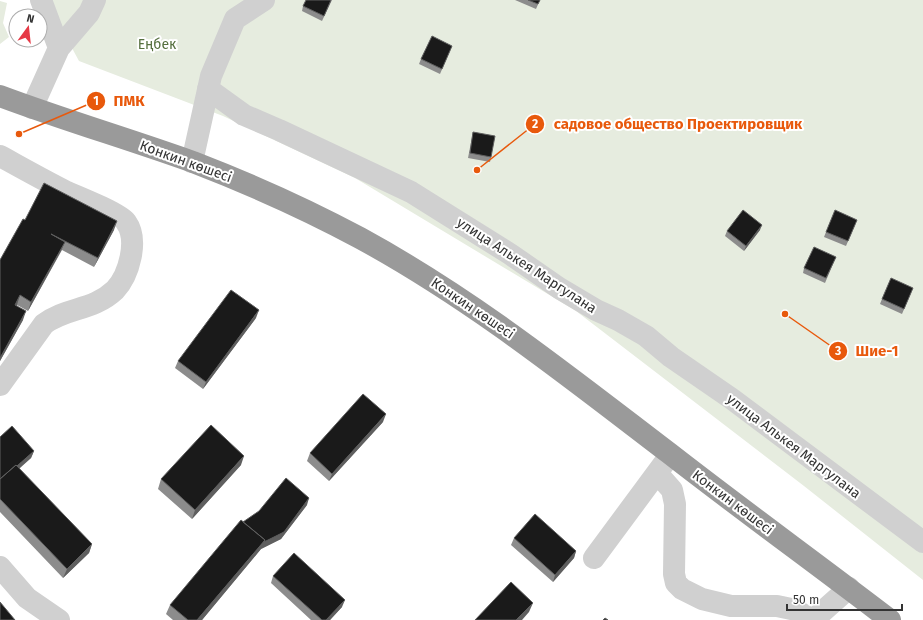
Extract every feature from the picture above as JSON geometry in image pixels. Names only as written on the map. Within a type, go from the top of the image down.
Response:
[{"type":"highway","name":"Конкин көшесі","points":[[0,97],[192,162],[284,200],[359,238],[417,270],[528,346],[670,455],[890,620]]},
{"type":"street","points":[[42,0],[59,48]]},
{"type":"street","points":[[32,108],[59,48],[89,13],[95,0]]},
{"type":"street","points":[[192,162],[211,76],[235,19],[264,0]]},
{"type":"street","name":"улица Алькея Маргулана","points":[[208,89],[244,115],[411,192],[510,254],[559,288],[596,310],[618,320],[646,336],[671,357],[732,398],[923,542]]},
{"type":"street","points":[[0,156],[67,192],[112,212],[126,221],[132,236],[132,248],[126,272],[115,289],[94,304],[53,317],[44,324],[0,385]]},
{"type":"street","points":[[594,558],[670,455]]},
{"type":"street","points":[[657,473],[672,490],[675,504],[674,574],[676,583],[682,589],[702,599],[731,606],[777,606],[796,610],[812,620],[849,588]]},
{"type":"street","points":[[0,566],[27,598],[59,620]]},
{"type":"green space","name":"Еңбек","points":[[46,0],[923,0],[923,580],[804,486],[576,311],[355,178],[223,116],[79,61]]},
{"type":"green space","points":[[0,1],[7,3],[3,23],[8,38],[0,44]]},
{"type":"building","points":[[306,0],[331,0],[324,16],[303,6]]},
{"type":"building","points":[[528,0],[540,0],[538,4]]},
{"type":"building","points":[[432,36],[452,46],[442,69],[421,59]]},
{"type":"building","points":[[473,132],[495,136],[491,157],[470,153]]},
{"type":"building","points":[[44,183],[117,221],[98,258],[51,234],[65,242],[31,302],[20,295],[15,305],[26,311],[0,358],[0,260],[23,219],[25,220]]},
{"type":"building","points":[[743,210],[762,225],[746,246],[727,231]]},
{"type":"building","points":[[835,210],[857,220],[848,241],[826,232]]},
{"type":"building","points":[[814,247],[836,257],[826,278],[804,268]]},
{"type":"building","points":[[891,278],[913,288],[904,309],[882,299]]},
{"type":"building","points":[[231,290],[259,310],[206,382],[178,361]]},
{"type":"building","points":[[363,394],[386,414],[332,474],[310,453]]},
{"type":"building","points":[[211,425],[244,456],[195,510],[161,479]]},
{"type":"building","points":[[12,426],[34,451],[0,479],[0,437]]},
{"type":"building","points":[[16,465],[92,544],[67,569],[0,499],[0,479]]},
{"type":"building","points":[[286,478],[309,498],[284,532],[264,542],[265,540],[243,522],[259,511]]},
{"type":"building","points":[[535,514],[576,551],[555,575],[514,538]]},
{"type":"building","points":[[241,520],[265,540],[197,620],[188,620],[170,605]]},
{"type":"building","points":[[294,553],[345,600],[326,620],[322,620],[273,576]]},
{"type":"building","points":[[511,582],[533,603],[516,620],[475,620]]},
{"type":"building","points":[[0,602],[15,620],[0,620]]},
{"type":"place","name":"ПМК","points":[[19,134]]},
{"type":"place","name":"садовое общество Проектировщик","points":[[477,170]]},
{"type":"place","name":"Шие-1","points":[[785,314]]}]
